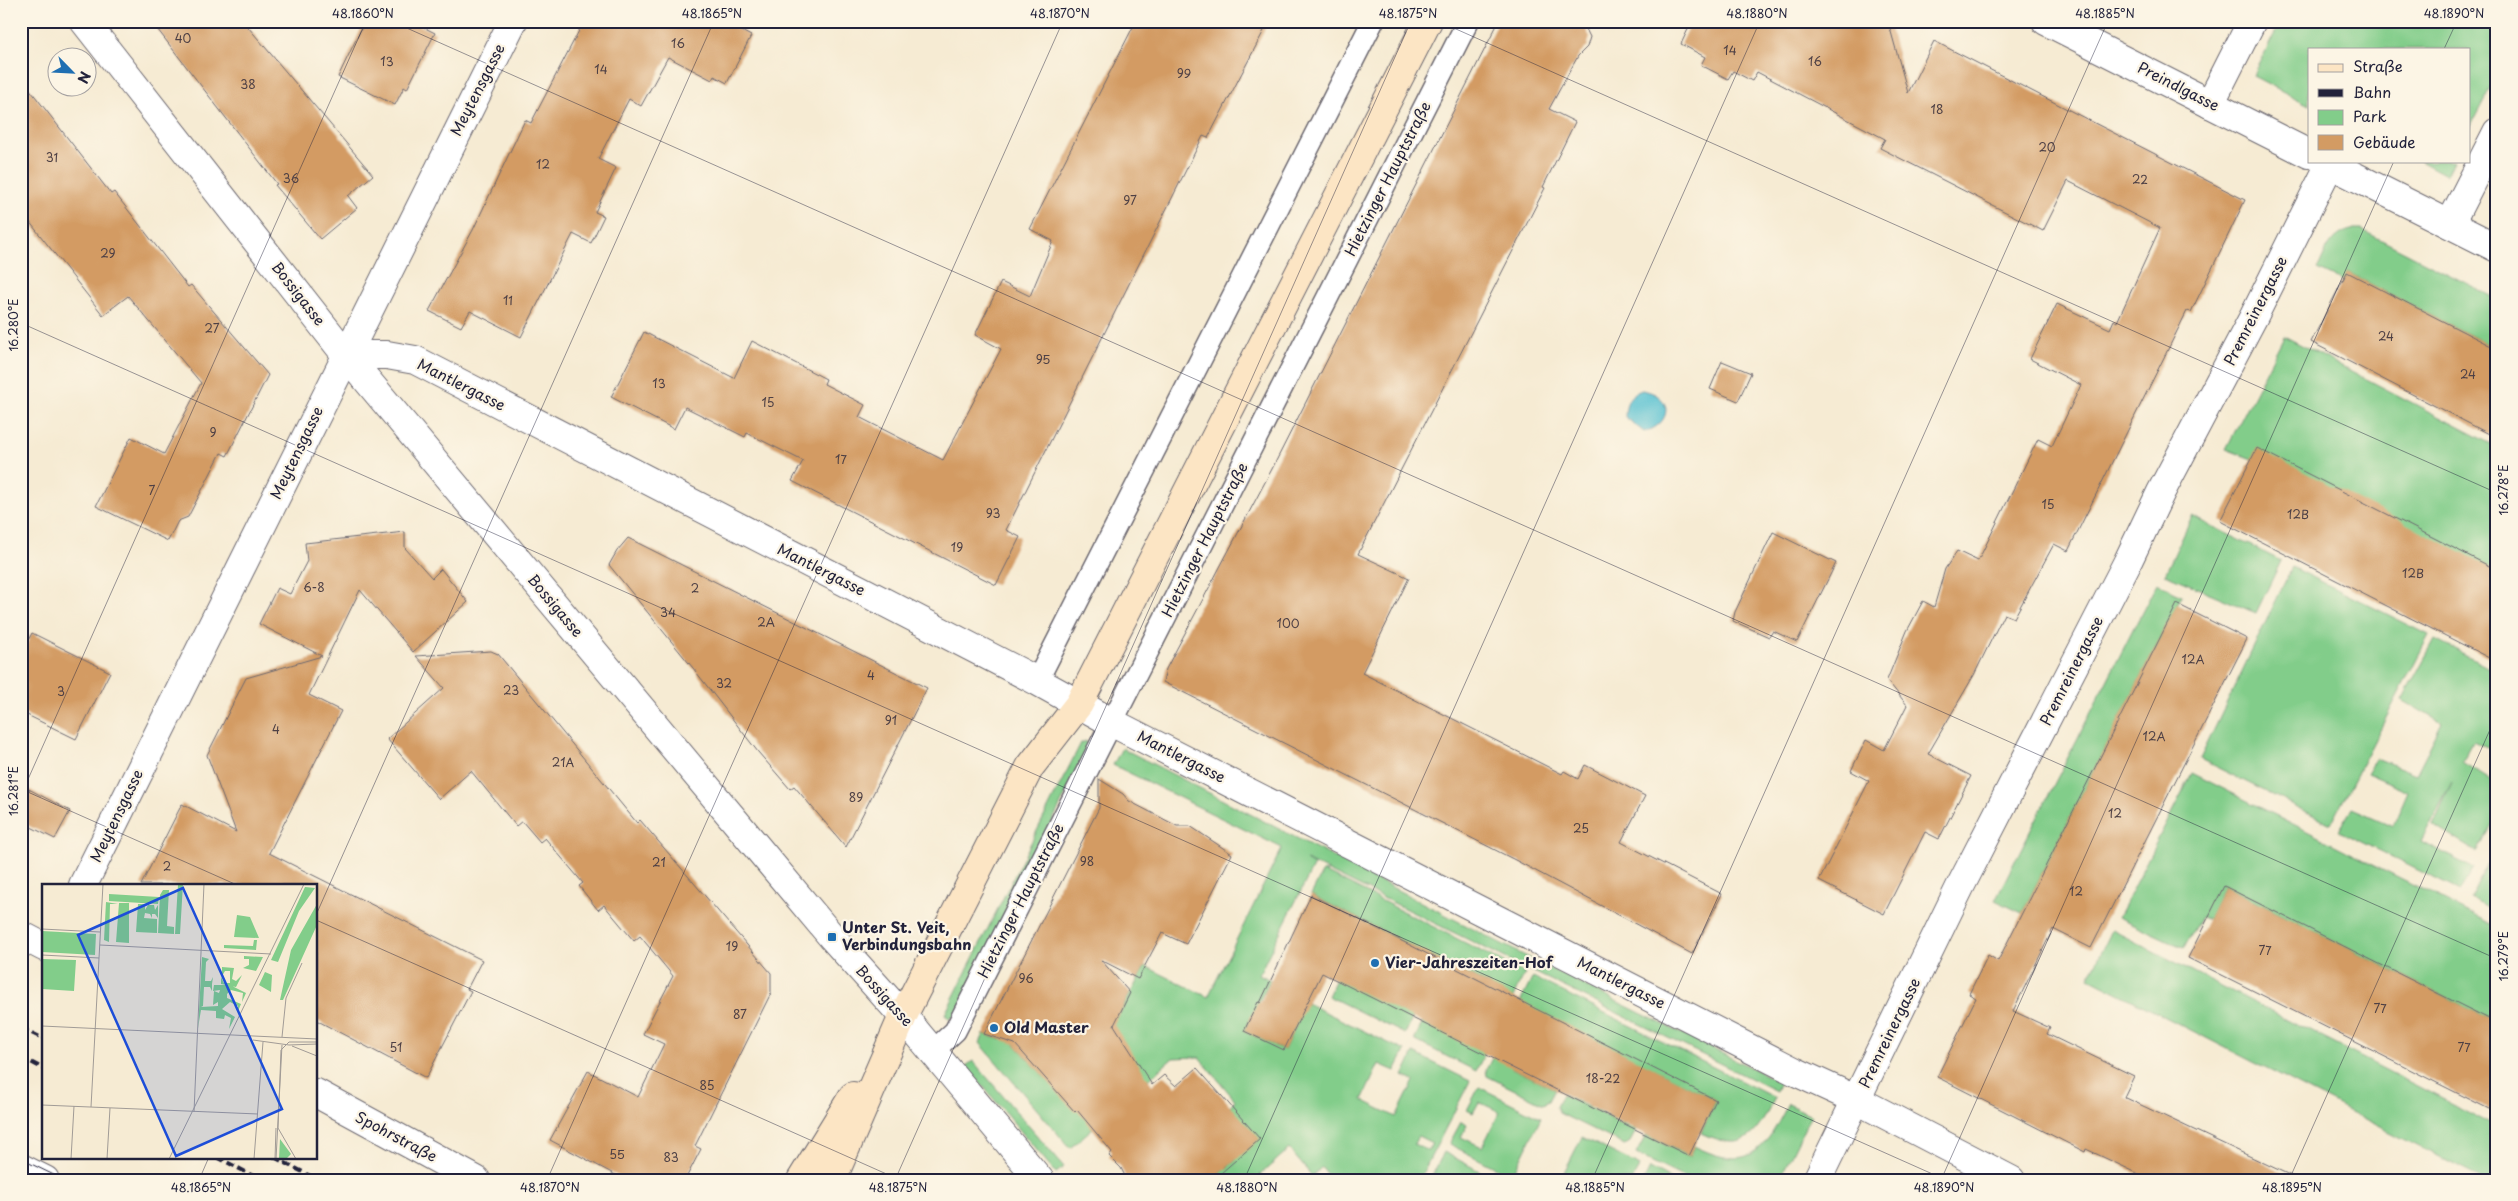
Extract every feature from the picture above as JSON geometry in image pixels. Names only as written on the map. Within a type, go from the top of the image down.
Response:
[{"type":"main road","points":[[832,1180],[903,1016],[1030,767],[1079,704],[1428,21]]},
{"type":"main road","points":[[801,1180],[903,1016]]},
{"type":"street","name":"Bossigasse","points":[[84,21],[346,355],[832,937],[903,1016],[1040,1180]]},
{"type":"street","name":"Meytensgasse","points":[[83,884],[513,21]]},
{"type":"street","name":"Preindlgasse","points":[[2046,21],[2308,153]]},
{"type":"street","points":[[2210,104],[2252,21]]},
{"type":"street","points":[[2450,224],[2497,132]]},
{"type":"street","name":"Premreinergasse","points":[[1817,1180],[1962,884],[2128,563],[2161,492],[2254,316],[2320,162]]},
{"type":"street","name":"Preindlgasse","points":[[2325,162],[2497,248]]},
{"type":"street","name":"Mantlergasse","points":[[346,355],[387,355],[415,360],[1113,722],[1787,1068],[1857,1100],[2011,1180]]},
{"type":"street","points":[[21,934],[42,946]]},
{"type":"street","name":"Spohrstraße","points":[[318,1095],[476,1180]]},
{"type":"street","points":[[21,1168],[45,1180]]},
{"type":"lane","points":[[1037,681],[1373,21]]},
{"type":"lane","name":"Hietzinger Hauptstraße","points":[[932,1052],[955,1031],[1468,21]]},
{"type":"green space","points":[[2281,21],[2497,21],[2497,75],[2470,127],[2470,48],[2308,48],[2308,104],[2253,76]]},
{"type":"green space","points":[[2422,162],[2452,162],[2446,175]]},
{"type":"green space","points":[[2362,230],[2497,299],[2497,349],[2347,272],[2343,281],[2318,269],[2334,240],[2344,232]]},
{"type":"green space","points":[[2284,336],[2497,447],[2497,570],[2226,449]]},
{"type":"green space","points":[[2192,516],[2281,561],[2256,613],[2165,574]]},
{"type":"green space","points":[[2292,567],[2429,635],[2331,824],[2200,759]]},
{"type":"green space","points":[[2157,583],[2182,595],[2022,913],[1995,900]]},
{"type":"green space","points":[[2435,639],[2497,671],[2497,752],[2473,741],[2462,762],[2497,784],[2497,817],[2477,852],[2433,825],[2452,782],[2421,841],[2474,869],[2460,891],[2339,831],[2352,808],[2393,826],[2408,791],[2367,773],[2376,758],[2416,774],[2442,723],[2402,700]]},
{"type":"green space","points":[[1086,741],[1089,748],[955,1016],[949,1019],[945,1014],[1081,743]]},
{"type":"green space","points":[[1122,748],[1537,962],[1780,1082],[1776,1091],[1306,860],[1314,865],[1259,974],[1270,980],[1244,1031],[1284,1050],[1298,1021],[1271,1008],[1280,990],[1405,1051],[1395,1071],[1379,1064],[1362,1100],[1396,1117],[1414,1081],[1403,1076],[1414,1053],[1470,1081],[1419,1180],[1332,1180],[1322,1167],[1312,1176],[1289,1149],[1260,1175],[1264,1180],[1213,1180],[1236,1160],[1230,1106],[1235,1100],[1199,1057],[1173,1058],[1070,1148],[980,1043],[984,1034],[1002,1040],[1005,1033],[1075,1111],[1104,1033],[1119,1015],[1145,966],[1208,997],[1282,848],[1113,765]],"holes":[[[1418,1136],[1432,1143],[1428,1151],[1414,1144]]]},
{"type":"green space","points":[[2192,773],[2497,927],[2497,1023],[2224,886],[2208,919],[2201,917],[2184,948],[2118,917]]},
{"type":"green space","points":[[2497,846],[2497,912],[2470,899]]},
{"type":"green space","points":[[1323,871],[1525,973],[1476,1071],[1414,1040],[1423,1022],[1463,1042],[1491,986],[1311,895]]},
{"type":"green space","points":[[2112,930],[2497,1127],[2497,1180],[2484,1180],[2089,978]]},
{"type":"green space","points":[[1533,977],[1775,1098],[1755,1132],[1747,1138],[1729,1142],[1701,1133],[1716,1100],[1539,1012],[1512,1068],[1555,1089],[1549,1101],[1543,1104],[1487,1076],[1486,1070]]},
{"type":"green space","points":[[1336,979],[1413,1017],[1405,1034],[1328,996]]},
{"type":"green space","points":[[973,1061],[1064,1167],[1056,1173],[966,1066]]},
{"type":"green space","points":[[1479,1087],[1541,1118],[1512,1176],[1449,1144],[1461,1122],[1467,1125],[1461,1137],[1482,1147],[1500,1112],[1479,1102],[1473,1113],[1467,1110]]},
{"type":"green space","points":[[1562,1094],[1636,1131],[1630,1142],[1625,1145],[1559,1113],[1556,1107]]},
{"type":"green space","points":[[1788,1104],[1811,1115],[1779,1180],[1689,1180],[1636,1154],[1646,1135],[1689,1156],[1694,1146],[1729,1158],[1742,1157],[1753,1153],[1762,1146],[1771,1135]]},
{"type":"green space","points":[[1582,1137],[1640,1166],[1632,1180],[1560,1180]]},
{"type":"green space","points":[[1444,1152],[1496,1180],[1430,1180]]},
{"type":"green space","points":[[1650,1168],[1672,1180],[1644,1180]]},
{"type":"water","points":[[1642,390],[1660,398],[1666,410],[1665,417],[1660,423],[1644,432],[1625,417],[1629,400],[1634,394]]},
{"type":"building","points":[[151,21],[243,21],[373,175],[348,196],[357,208],[320,239],[275,185],[277,184]]},
{"type":"building","points":[[365,21],[411,21],[435,33],[407,89],[404,87],[395,105],[338,77]]},
{"type":"building","points":[[584,21],[723,21],[751,36],[727,83],[714,76],[712,80],[668,57],[641,106],[629,99],[598,159],[616,168],[595,212],[604,216],[591,243],[573,234],[521,337],[470,311],[461,327],[429,311],[473,230],[525,120],[531,123]]},
{"type":"building","points":[[1136,21],[1269,21],[1208,138],[1203,136],[1006,530],[1020,537],[996,585],[792,481],[803,461],[747,433],[745,437],[685,407],[674,429],[611,397],[644,332],[734,378],[752,341],[826,379],[824,384],[865,405],[859,417],[943,460],[1001,349],[975,335],[1001,282],[1030,296],[1053,241],[1030,229]]},
{"type":"building","points":[[1499,21],[1582,21],[1590,37],[1587,47],[1578,56],[1549,109],[1575,122],[1543,187],[1545,188],[1358,554],[1409,578],[1362,673],[1562,774],[1564,771],[1578,779],[1585,765],[1645,796],[1621,842],[1722,894],[1692,954],[1517,861],[1163,682],[1166,669],[1272,469]]},
{"type":"building","points":[[1692,21],[1888,21],[1908,93],[1934,41],[2245,200],[2191,312],[2187,311],[2068,551],[2054,544],[2014,618],[2004,614],[1974,675],[1928,754],[1971,776],[1939,839],[1925,832],[1884,914],[1819,881],[1869,781],[1851,771],[1866,740],[1884,750],[1907,705],[1887,680],[1907,631],[1923,601],[1934,607],[1945,569],[1957,551],[1978,561],[2038,439],[2052,446],[2081,385],[2030,359],[2057,304],[2110,329],[2114,320],[2117,322],[2160,228],[2068,181],[2043,231],[1880,148],[1885,139],[1757,72],[1752,81],[1733,71],[1728,79],[1701,65],[1705,57],[1681,44]]},
{"type":"building","points":[[21,78],[111,194],[114,192],[188,287],[191,285],[268,375],[227,456],[221,453],[188,517],[178,521],[168,541],[96,506],[131,437],[164,454],[201,383],[128,296],[103,315],[21,211]]},
{"type":"building","points":[[2347,272],[2497,349],[2497,438],[2311,342]]},
{"type":"building","points":[[1722,361],[1751,373],[1738,401],[1710,389]]},
{"type":"building","points":[[2257,448],[2497,570],[2497,662],[2220,521]]},
{"type":"building","points":[[405,532],[405,548],[432,578],[441,569],[468,602],[413,652],[360,590],[309,695],[341,711],[269,853],[482,960],[467,989],[471,991],[426,1078],[318,1021],[318,884],[142,884],[182,804],[236,832],[207,755],[246,678],[322,656],[259,624],[277,588],[290,594],[307,561],[305,543]]},
{"type":"building","points":[[1773,532],[1836,563],[1797,642],[1773,631],[1769,637],[1733,621],[1735,612]]},
{"type":"building","points":[[628,538],[927,688],[846,847],[794,786],[790,789],[758,752],[693,668],[609,565],[617,551]]},
{"type":"building","points":[[2177,604],[2247,639],[2091,948],[2053,929],[2013,1011],[2050,1028],[2047,1034],[2134,1076],[2124,1097],[2300,1180],[2152,1180],[2086,1149],[2085,1152],[1937,1077],[1976,998],[1969,994],[1988,955],[1998,961]]},
{"type":"building","points":[[32,633],[110,672],[76,739],[21,712],[21,654]]},
{"type":"building","points":[[491,651],[498,654],[637,823],[640,820],[771,973],[771,993],[695,1146],[701,1149],[685,1180],[625,1180],[550,1140],[588,1071],[638,1097],[664,1044],[643,1034],[673,976],[640,936],[634,941],[604,905],[598,910],[579,886],[583,883],[545,838],[540,842],[522,821],[516,826],[471,771],[439,799],[387,739],[444,688],[416,656]]},
{"type":"building","points":[[1099,779],[1123,794],[1129,801],[1177,826],[1190,826],[1232,854],[1186,944],[1162,933],[1138,979],[1101,960],[1130,993],[1114,1025],[1152,1085],[1164,1075],[1176,1086],[1197,1068],[1260,1139],[1213,1180],[1127,1180],[1121,1168],[1109,1156],[1112,1152],[1077,1110],[1075,1112],[1015,1044],[984,1034],[1099,808]]},
{"type":"building","points":[[21,785],[70,811],[55,839],[21,822]]},
{"type":"building","points":[[2224,886],[2497,1023],[2497,1113],[2188,958]]},
{"type":"building","points":[[1311,895],[1716,1100],[1689,1156],[1322,973],[1284,1050],[1244,1031],[1258,1002],[1260,1003]]},
{"type":"tram line","points":[[21,1159],[64,1180]]},
{"type":"tram line","points":[[21,1177],[26,1180]]},
{"type":"railway","points":[[21,1028],[42,1038]]},
{"type":"railway","points":[[21,1057],[42,1068]]},
{"type":"railway","points":[[219,1158],[261,1180]]},
{"type":"railway","points":[[276,1158],[318,1180]]},
{"type":"place","name":"Unter St. Veit, Verbindungsbahn","points":[[832,937]]},
{"type":"place","name":"Vier-Jahreszeiten-Hof","points":[[1375,963]]},
{"type":"place","name":"Old Master","points":[[994,1028]]}]
